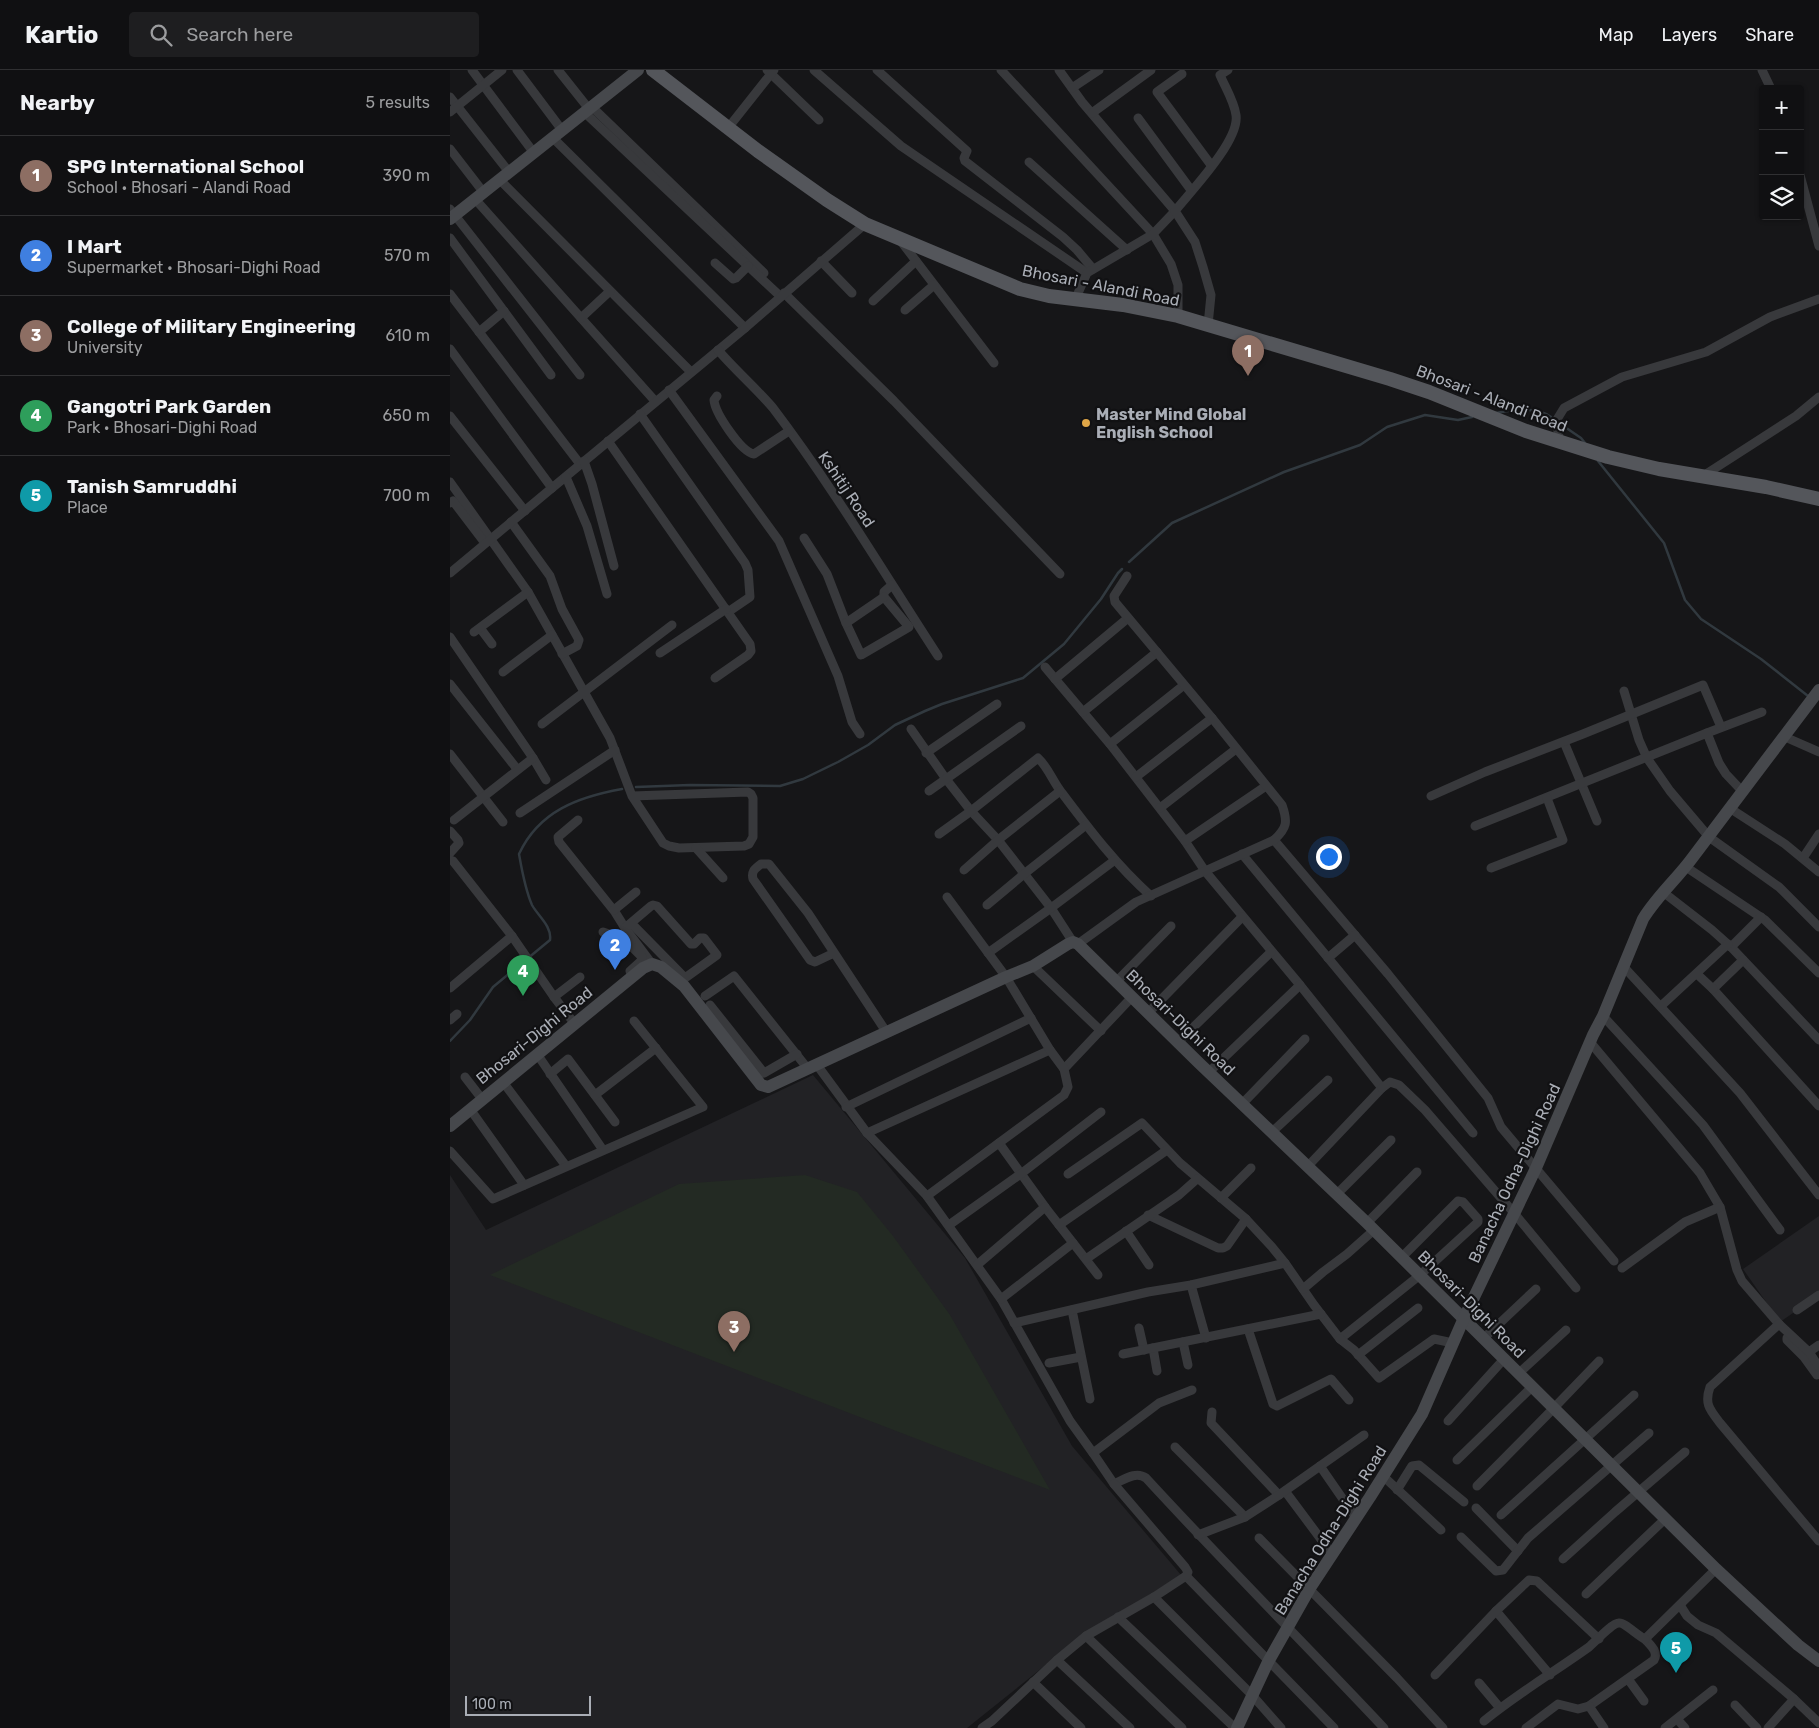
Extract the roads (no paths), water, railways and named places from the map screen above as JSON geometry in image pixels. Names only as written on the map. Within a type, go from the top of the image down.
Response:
[{"type":"main road","name":"Bhosari - Alandi Road","points":[[653,70],[789,173],[866,224],[900,240],[1020,289],[1049,296],[1123,305],[1178,316],[1390,379],[1560,442],[1608,457],[1659,469],[1766,487],[1819,499]]},
{"type":"street","points":[[472,70],[534,153]]},
{"type":"street","points":[[453,110],[502,70]]},
{"type":"street","points":[[517,70],[558,134],[745,328]]},
{"type":"street","points":[[558,70],[588,110],[748,266],[782,295],[894,401],[1060,574]]},
{"type":"street","points":[[580,375],[452,214],[505,176],[638,70]]},
{"type":"street","points":[[814,70],[901,146],[1090,271]]},
{"type":"street","points":[[877,70],[967,151],[965,160],[1077,250],[1090,271]]},
{"type":"street","points":[[1001,70],[1152,234],[1171,264],[1178,284],[1178,316]]},
{"type":"street","points":[[1059,70],[1092,113],[1175,211],[1194,242],[1211,295],[1208,325]]},
{"type":"street","points":[[1072,88],[1087,73],[1099,70]]},
{"type":"street","points":[[1092,113],[1151,70]]},
{"type":"street","points":[[1762,70],[1769,85]]},
{"type":"street","points":[[728,128],[771,71],[820,120]]},
{"type":"street","points":[[1075,300],[1090,271],[1152,234],[1175,211],[1227,145],[1234,130],[1236,115],[1221,72]]},
{"type":"street","points":[[1182,74],[1157,92],[1211,165]]},
{"type":"street","points":[[450,97],[453,110],[505,176],[610,291],[691,372]]},
{"type":"street","points":[[588,110],[764,273]]},
{"type":"street","points":[[1138,118],[1191,190]]},
{"type":"street","points":[[450,149],[479,196],[581,318],[655,401]]},
{"type":"street","points":[[1029,162],[1127,250]]},
{"type":"street","points":[[1804,190],[1819,246]]},
{"type":"street","points":[[450,573],[745,328],[866,224]]},
{"type":"street","points":[[450,238],[552,375]]},
{"type":"street","points":[[900,240],[994,363]]},
{"type":"street","points":[[821,261],[852,293]]},
{"type":"street","points":[[873,301],[916,261]]},
{"type":"street","points":[[715,262],[733,279],[748,266]]},
{"type":"street","points":[[905,310],[934,285]]},
{"type":"street","points":[[581,318],[610,291]]},
{"type":"street","points":[[450,294],[582,463],[592,484],[614,566]]},
{"type":"street","points":[[1560,442],[1556,421],[1564,408],[1582,398],[1622,377],[1685,360],[1706,352],[1770,317],[1819,299]]},
{"type":"street","points":[[479,332],[504,311]]},
{"type":"street","points":[[450,349],[552,488]]},
{"type":"street","name":"Kshitij Road","points":[[718,350],[771,406],[830,488],[938,656]]},
{"type":"street","points":[[669,390],[779,541],[838,676],[852,722],[860,734]]},
{"type":"street","points":[[717,396],[714,400],[714,405],[718,412],[745,450],[751,453],[754,454],[789,431]]},
{"type":"street","points":[[1703,476],[1796,416],[1819,397]]},
{"type":"street","points":[[640,414],[745,563],[748,570],[750,597],[660,653]]},
{"type":"street","points":[[450,416],[525,511]]},
{"type":"street","points":[[608,441],[750,644],[751,651],[748,655],[715,678]]},
{"type":"street","points":[[566,477],[587,526],[607,594]]},
{"type":"street","points":[[450,482],[488,541]]},
{"type":"street","points":[[450,503],[453,501],[488,541],[528,592],[610,738],[632,796],[663,843],[679,848],[744,846],[749,844],[753,837],[753,798],[748,792],[632,796]]},
{"type":"street","points":[[511,522],[550,576],[562,609],[579,640],[577,646],[562,654]]},
{"type":"street","points":[[804,538],[827,574],[846,624],[861,655],[909,627],[884,598],[884,592],[892,585]]},
{"type":"street","points":[[628,925],[652,964],[662,967],[684,986],[761,1085],[768,1087],[1033,966],[1068,944],[1076,943],[1136,902],[1274,840],[1283,832],[1286,824],[1286,815],[1282,806],[1114,599],[1127,576]]},
{"type":"street","points":[[492,644],[477,630],[528,592]]},
{"type":"street","points":[[846,624],[884,598]]},
{"type":"street","points":[[1055,679],[1128,618]]},
{"type":"street","points":[[542,724],[672,625]]},
{"type":"street","points":[[503,672],[552,635]]},
{"type":"street","points":[[450,637],[546,780]]},
{"type":"street","points":[[1083,712],[1157,652]]},
{"type":"street","points":[[1045,667],[1136,777],[1185,841],[1204,871],[1300,985],[1382,1088]]},
{"type":"street","points":[[450,684],[517,769]]},
{"type":"street","points":[[1110,744],[1184,685]]},
{"type":"street","points":[[1431,796],[1485,772],[1564,742],[1702,685],[1722,727]]},
{"type":"street","points":[[1624,691],[1639,740],[1648,758],[1670,791],[1709,837],[1779,887],[1819,928]]},
{"type":"street","name":"Banacha Odha-Dighi Road","points":[[1236,1728],[1268,1662],[1310,1588],[1422,1414],[1464,1318],[1536,1168],[1603,1016],[1643,919],[1650,907],[1686,867],[1732,809],[1814,697]]},
{"type":"street","points":[[926,753],[997,704]]},
{"type":"street","points":[[1475,826],[1762,712]]},
{"type":"street","points":[[1136,777],[1212,718]]},
{"type":"street","points":[[929,791],[1021,726]]},
{"type":"street","points":[[911,729],[946,779],[971,811],[998,840],[1076,943]]},
{"type":"street","points":[[1707,733],[1719,763],[1726,774],[1743,792]]},
{"type":"street","points":[[1784,736],[1819,752]]},
{"type":"street","points":[[1564,742],[1597,821]]},
{"type":"street","points":[[1160,808],[1236,749]]},
{"type":"street","points":[[520,813],[615,750]]},
{"type":"street","points":[[450,754],[503,822]]},
{"type":"street","points":[[454,820],[533,758]]},
{"type":"street","points":[[939,834],[1038,758],[1060,791],[1114,860],[1151,896]]},
{"type":"street","points":[[1185,841],[1266,786]]},
{"type":"street","points":[[964,870],[998,840],[1060,791]]},
{"type":"street","points":[[1492,868],[1563,840],[1547,798]]},
{"type":"street","points":[[1732,809],[1785,844],[1819,872]]},
{"type":"street","points":[[578,820],[558,837],[559,842],[628,925],[685,978],[717,955],[704,938],[700,938],[694,944],[691,944],[657,906],[653,905],[628,925]]},
{"type":"street","points":[[987,905],[1086,825]]},
{"type":"street","points":[[450,831],[459,844],[450,852]]},
{"type":"street","points":[[1274,840],[1488,1098],[1501,1127],[1614,1260]]},
{"type":"street","points":[[1803,858],[1817,840]]},
{"type":"street","points":[[696,848],[723,878]]},
{"type":"street","points":[[1242,854],[1473,1133]]},
{"type":"street","points":[[450,860],[512,936],[574,1023]]},
{"type":"street","points":[[988,953],[1114,860]]},
{"type":"street","points":[[834,953],[815,962],[810,960],[753,879],[753,870],[761,864],[769,864],[808,913],[887,1033]]},
{"type":"street","points":[[1686,867],[1761,917],[1818,971]]},
{"type":"street","points":[[614,910],[636,892]]},
{"type":"street","points":[[1663,892],[1712,930],[1729,946],[1819,1040]]},
{"type":"street","points":[[927,1196],[1064,1095],[1068,1087],[1064,1069],[1050,1050],[1006,977],[947,898]]},
{"type":"street","points":[[1148,1013],[1242,917]]},
{"type":"street","points":[[1661,1006],[1761,917]]},
{"type":"street","points":[[1116,982],[1171,926]]},
{"type":"street","points":[[603,932],[624,939],[642,957],[642,960],[630,971],[632,976]]},
{"type":"street","points":[[450,988],[512,936]]},
{"type":"street","points":[[1328,958],[1355,936]]},
{"type":"street","name":"Bhosari-Dighi Road","points":[[1076,943],[1402,1257],[1716,1569],[1819,1661]]},
{"type":"street","points":[[1178,1042],[1271,952]]},
{"type":"street","points":[[1712,989],[1743,960]]},
{"type":"street","name":"Bhosari-Dighi Road","points":[[450,1126],[632,976],[652,964]]},
{"type":"street","points":[[1033,966],[1101,1030]]},
{"type":"street","points":[[1623,966],[1740,1093],[1819,1195]]},
{"type":"street","points":[[1697,974],[1819,1106]]},
{"type":"street","points":[[705,996],[732,975],[734,976],[797,1054],[812,1067],[867,1134],[927,1196],[1001,1299],[1070,1421],[1114,1484],[1188,1572],[1186,1576],[1154,1597],[1086,1636],[982,1728]]},
{"type":"street","points":[[554,997],[580,977]]},
{"type":"street","points":[[1209,1072],[1300,985]]},
{"type":"street","points":[[1064,1069],[1132,997]]},
{"type":"street","points":[[710,1005],[764,1073],[797,1054]]},
{"type":"street","points":[[1603,1016],[1703,1125],[1780,1230]]},
{"type":"street","points":[[846,1107],[1031,1018]]},
{"type":"street","points":[[450,1151],[493,1199],[703,1107],[634,1021]]},
{"type":"street","points":[[1242,1104],[1305,1040]]},
{"type":"street","points":[[1590,1042],[1700,1173],[1720,1207],[1737,1270],[1742,1281],[1779,1324],[1809,1352],[1818,1371]]},
{"type":"street","points":[[595,1095],[656,1048]]},
{"type":"street","points":[[867,1134],[1050,1050]]},
{"type":"street","points":[[536,1054],[603,1150]]},
{"type":"street","points":[[550,1074],[568,1059],[615,1122]]},
{"type":"street","points":[[465,1077],[482,1099]]},
{"type":"street","points":[[1272,1132],[1328,1080]]},
{"type":"street","points":[[503,1082],[566,1166]]},
{"type":"street","points":[[1308,1166],[1382,1088],[1390,1082],[1399,1085],[1425,1110],[1576,1288]]},
{"type":"street","points":[[470,1110],[524,1185]]},
{"type":"street","points":[[949,1225],[1022,1173],[1101,1112]]},
{"type":"street","points":[[1068,1174],[1142,1123],[1197,1180],[1246,1219],[1286,1263],[1340,1339],[1379,1378],[1434,1339],[1453,1343]]},
{"type":"street","points":[[1337,1194],[1391,1140]]},
{"type":"street","points":[[999,1143],[1045,1207],[1098,1275]]},
{"type":"street","points":[[1059,1225],[1167,1150]]},
{"type":"street","points":[[1221,1198],[1251,1168]]},
{"type":"street","points":[[1303,1289],[1347,1254],[1417,1172]]},
{"type":"street","points":[[1086,1260],[1197,1180]]},
{"type":"street","points":[[1340,1339],[1420,1275],[1478,1222],[1477,1217],[1463,1202],[1458,1201],[1402,1257]]},
{"type":"street","points":[[977,1265],[1045,1207]]},
{"type":"street","points":[[1622,1268],[1685,1222],[1720,1207]]},
{"type":"street","points":[[1148,1216],[1218,1248],[1227,1246],[1246,1219]]},
{"type":"street","points":[[1126,1231],[1149,1265]]},
{"type":"street","points":[[1001,1299],[1073,1243]]},
{"type":"street","points":[[1014,1324],[1148,1292],[1191,1285],[1286,1263]]},
{"type":"street","points":[[1191,1285],[1206,1338]]},
{"type":"street","points":[[1484,1338],[1536,1289]]},
{"type":"street","points":[[1797,1310],[1819,1295]]},
{"type":"street","points":[[1358,1355],[1418,1308]]},
{"type":"street","points":[[1072,1310],[1090,1399]]},
{"type":"street","points":[[1123,1354],[1321,1314]]},
{"type":"street","points":[[1779,1324],[1710,1387],[1706,1396],[1708,1406],[1720,1423],[1819,1541]]},
{"type":"street","points":[[1139,1328],[1157,1371]]},
{"type":"street","points":[[1248,1329],[1273,1404],[1277,1406],[1331,1379],[1349,1400]]},
{"type":"street","points":[[1518,1374],[1566,1330]]},
{"type":"street","points":[[1788,1333],[1787,1340],[1818,1371]]},
{"type":"street","points":[[1183,1342],[1188,1365]]},
{"type":"street","points":[[1809,1352],[1819,1345]]},
{"type":"street","points":[[1049,1363],[1081,1356]]},
{"type":"street","points":[[1448,1421],[1504,1359]]},
{"type":"street","points":[[1477,1486],[1599,1361]]},
{"type":"street","points":[[1456,1460],[1532,1387]]},
{"type":"street","points":[[1093,1453],[1159,1403],[1192,1390]]},
{"type":"street","points":[[1501,1515],[1634,1396]]},
{"type":"street","points":[[1212,1412],[1211,1423],[1282,1493],[1332,1554]]},
{"type":"street","points":[[1461,1537],[1496,1571],[1503,1570],[1528,1538],[1649,1432]]},
{"type":"street","points":[[1198,1535],[1245,1517],[1364,1435]]},
{"type":"street","points":[[1175,1447],[1245,1517]]},
{"type":"street","points":[[1563,1559],[1685,1452]]},
{"type":"street","points":[[1397,1490],[1412,1466],[1419,1465],[1464,1502]]},
{"type":"street","points":[[1320,1466],[1356,1518]]},
{"type":"street","points":[[1114,1484],[1136,1475],[1141,1475],[1384,1728]]},
{"type":"street","points":[[1383,1476],[1441,1530]]},
{"type":"street","points":[[1476,1508],[1518,1551]]},
{"type":"street","points":[[1586,1594],[1665,1519]]},
{"type":"street","points":[[1259,1538],[1398,1678],[1443,1728]]},
{"type":"street","points":[[1645,1639],[1716,1569]]},
{"type":"street","points":[[1186,1576],[1334,1728]]},
{"type":"street","points":[[1435,1675],[1496,1611],[1529,1580],[1533,1579],[1599,1639]]},
{"type":"street","points":[[1154,1597],[1252,1695],[1281,1728]]},
{"type":"street","points":[[1680,1605],[1687,1616],[1698,1625],[1716,1633],[1819,1722]]},
{"type":"street","points":[[1496,1611],[1550,1675]]},
{"type":"street","points":[[1118,1618],[1236,1728]]},
{"type":"street","points":[[1484,1721],[1599,1639],[1618,1622],[1645,1639],[1656,1652],[1654,1660],[1589,1706],[1578,1709],[1558,1704],[1526,1728]]},
{"type":"street","points":[[1086,1636],[1182,1728]]},
{"type":"street","points":[[1057,1660],[1130,1728]]},
{"type":"street","points":[[1628,1679],[1644,1700]]},
{"type":"street","points":[[1033,1682],[1081,1728]]},
{"type":"street","points":[[1479,1682],[1500,1708]]},
{"type":"street","points":[[1665,1728],[1714,1690]]},
{"type":"street","points":[[1768,1728],[1794,1699]]},
{"type":"street","points":[[1735,1705],[1757,1728]]},
{"type":"street","points":[[1589,1706],[1604,1728]]},
{"type":"street","points":[[1677,1718],[1685,1728]]},
{"type":"street","points":[[992,1721],[998,1728]]},
{"type":"waterway","points":[[1496,413],[1531,410],[1551,417]]},
{"type":"waterway","points":[[1129,562],[1172,523],[1284,472],[1360,445],[1387,427],[1425,415],[1458,420],[1472,417]]},
{"type":"waterway","points":[[1562,425],[1585,443]]},
{"type":"waterway","points":[[1598,461],[1664,543],[1685,600],[1701,619],[1761,659],[1808,696]]},
{"type":"waterway","points":[[636,787],[690,785],[780,786],[803,779],[868,745],[895,725],[925,711],[1023,678],[1064,644],[1101,599],[1122,569]]},
{"type":"waterway","points":[[450,1041],[470,1020],[493,987],[550,940],[549,930],[532,905],[524,880],[519,854],[527,839],[537,827],[562,808],[590,796],[622,789]]},
{"type":"place","name":"SPG International School","points":[[1248,376]]},
{"type":"place","name":"Master Mind Global English School","points":[[1086,423]]},
{"type":"place","name":"I Mart","points":[[615,970]]},
{"type":"place","name":"Gangotri Park Garden","points":[[523,996]]},
{"type":"place","name":"College of Military Engineering","points":[[734,1352]]},
{"type":"place","name":"Tanish Samruddhi","points":[[1676,1673]]}]
